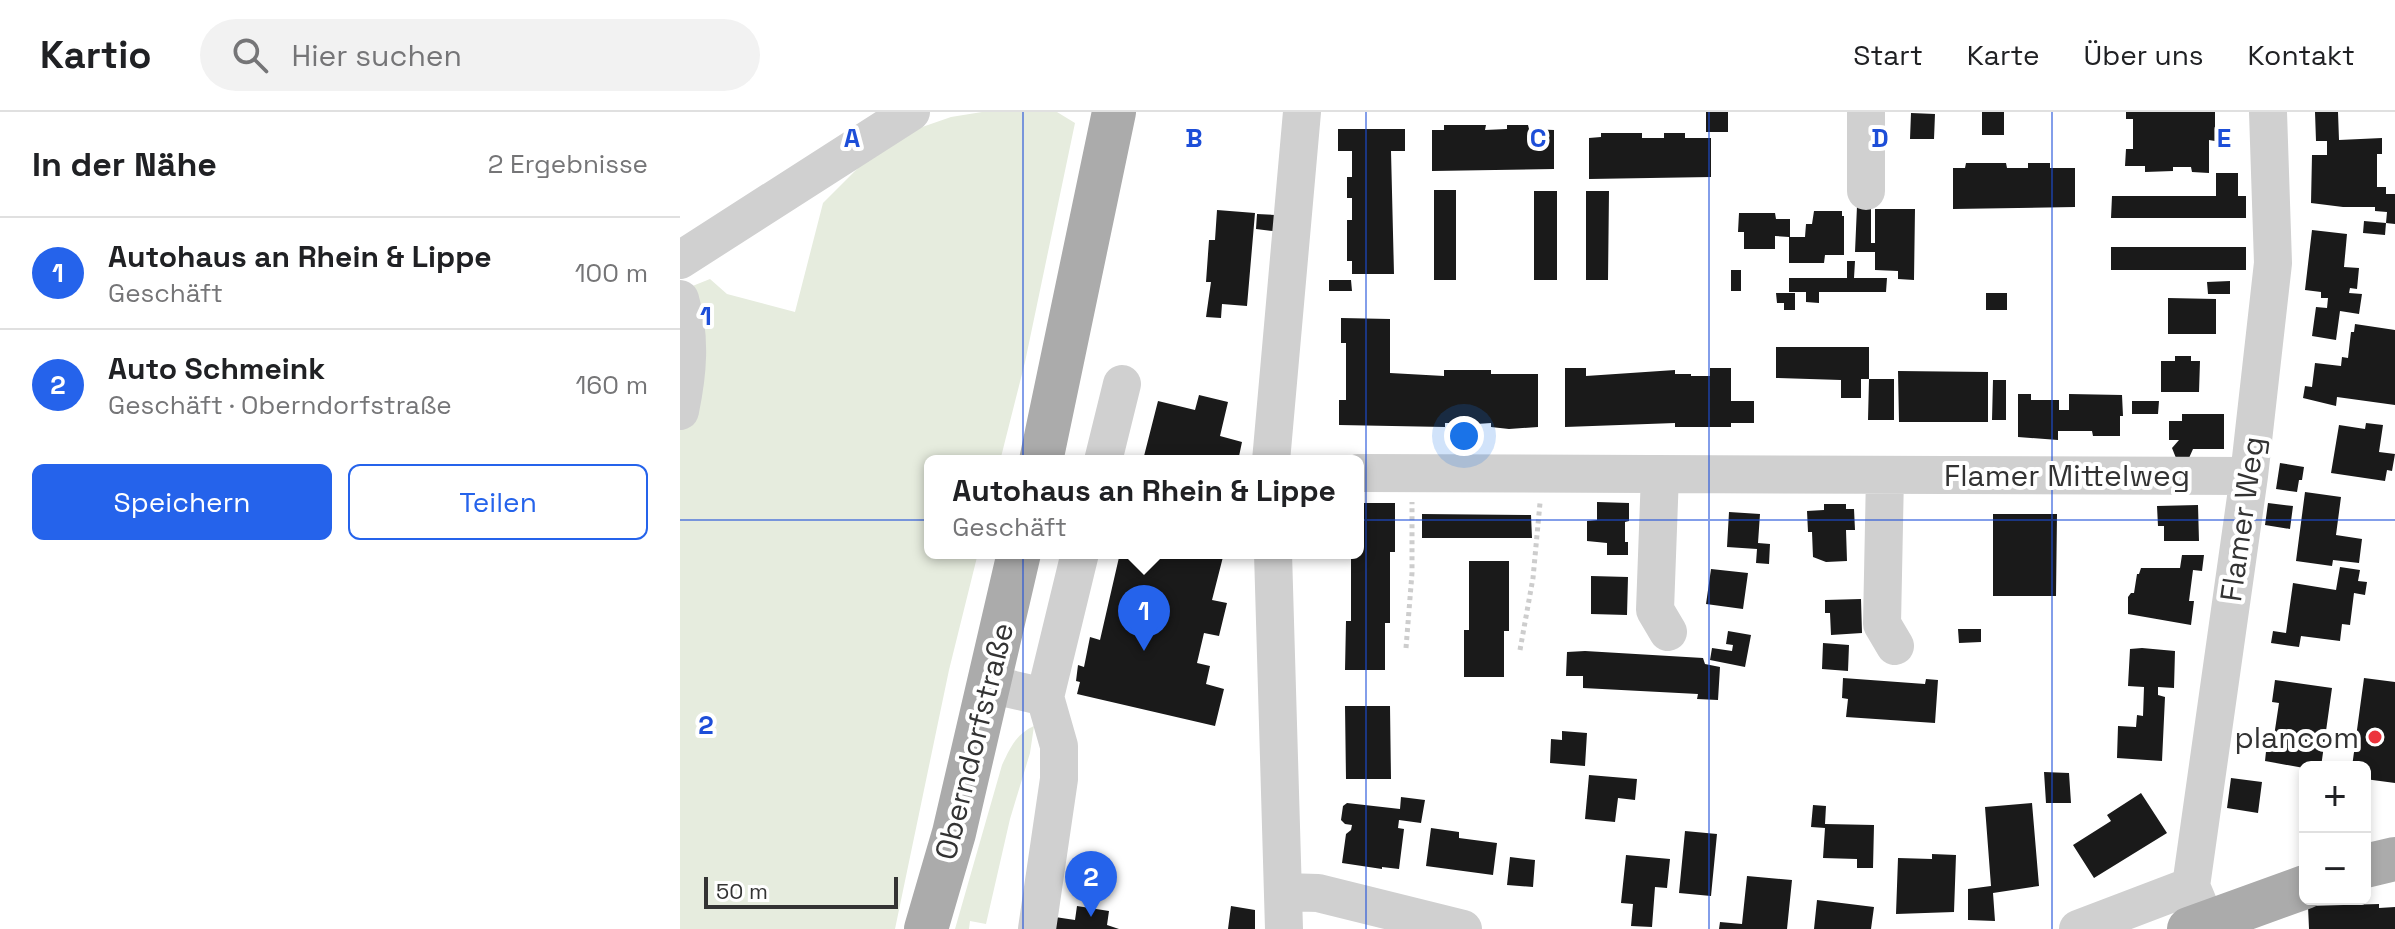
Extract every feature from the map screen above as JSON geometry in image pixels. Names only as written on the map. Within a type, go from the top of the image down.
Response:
[{"type":"main road","points":[[1042,455],[1114,112]]},
{"type":"main road","name":"Oberndorfstraße","points":[[926,929],[954,833],[1018,559]]},
{"type":"main road","points":[[2371,865],[2395,859]]},
{"type":"main road","points":[[2195,912],[2299,888]]},
{"type":"street","points":[[680,260],[911,112]]},
{"type":"street","points":[[1272,455],[1302,112]]},
{"type":"street","points":[[1866,112],[1866,191]]},
{"type":"street","name":"Flamer Weg","points":[[2195,912],[2273,263],[2268,112]]},
{"type":"street","points":[[680,299],[695,351],[680,411]]},
{"type":"street","points":[[1104,455],[1122,384]]},
{"type":"street","name":"Flamer Mittelweg","points":[[1364,473],[2249,476]]},
{"type":"street","points":[[1660,474],[1655,610],[1668,632]]},
{"type":"street","points":[[1885,475],[1882,624],[1895,646]]},
{"type":"street","points":[[1037,929],[1059,779],[1059,746],[1045,697],[1079,559]]},
{"type":"street","points":[[1273,559],[1284,911],[1318,893],[1463,929]]},
{"type":"street","points":[[988,684],[1045,697]]},
{"type":"street","points":[[2078,929],[2195,912]]},
{"type":"path","points":[[1406,648],[1412,573],[1412,473]]},
{"type":"path","points":[[1520,650],[1533,578],[1543,474]]},
{"type":"shaded area","points":[[982,112],[1057,112],[1075,123],[1025,362],[1002,455],[924,455],[924,559],[977,559],[949,670],[895,929],[680,929],[680,291],[710,279],[727,294],[795,312],[823,203],[865,161],[905,133],[951,117]]},
{"type":"shaded area","points":[[1034,726],[1030,753],[1010,819],[986,924],[970,921],[969,929],[955,929],[1002,765],[1018,737]]},
{"type":"building","points":[[1706,112],[1728,112],[1728,132],[1706,132]]},
{"type":"building","points":[[1982,112],[2004,112],[2004,135],[1982,135]]},
{"type":"building","points":[[2126,112],[2215,112],[2215,141],[2209,140],[2209,173],[2192,172],[2191,167],[2145,172],[2145,166],[2125,166],[2126,149],[2133,149],[2133,119],[2126,119]]},
{"type":"building","points":[[2315,112],[2338,112],[2339,140],[2382,138],[2382,154],[2377,154],[2377,187],[2386,187],[2386,194],[2395,194],[2395,224],[2386,223],[2387,212],[2375,211],[2375,207],[2311,203],[2312,155],[2327,155],[2327,141],[2316,141]]},
{"type":"building","points":[[1911,113],[1935,114],[1934,139],[1910,139]]},
{"type":"building","points":[[1444,125],[1486,125],[1485,130],[1507,129],[1507,125],[1528,125],[1529,129],[1554,130],[1554,169],[1432,171],[1432,130],[1444,130]]},
{"type":"building","points":[[1338,129],[1405,129],[1405,151],[1391,151],[1394,274],[1352,274],[1352,261],[1347,261],[1347,220],[1352,220],[1352,198],[1347,198],[1347,177],[1352,177],[1352,151],[1338,151]]},
{"type":"building","points":[[1601,133],[1642,133],[1642,138],[1664,138],[1664,133],[1685,133],[1685,138],[1711,138],[1711,177],[1589,179],[1589,138],[1601,137]]},
{"type":"building","points":[[1966,163],[2006,163],[2007,168],[2028,168],[2028,163],[2050,163],[2050,168],[2075,168],[2075,207],[1953,209],[1953,168],[1965,168]]},
{"type":"building","points":[[2216,173],[2238,173],[2238,196],[2246,196],[2246,218],[2111,218],[2112,196],[2216,196]]},
{"type":"building","points":[[1434,190],[1456,190],[1456,280],[1434,280]]},
{"type":"building","points":[[1534,191],[1557,191],[1557,280],[1534,280]]},
{"type":"building","points":[[1586,191],[1609,191],[1608,280],[1586,280]]},
{"type":"building","points":[[1857,206],[1871,206],[1871,243],[1875,243],[1875,209],[1915,209],[1914,280],[1898,279],[1898,271],[1875,270],[1875,252],[1855,252]]},
{"type":"building","points":[[1217,210],[1255,213],[1247,306],[1222,304],[1221,318],[1206,317],[1211,282],[1206,282],[1209,240],[1215,240]]},
{"type":"building","points":[[1814,211],[1842,211],[1844,255],[1825,255],[1824,263],[1789,263],[1789,237],[1775,236],[1775,249],[1744,249],[1744,232],[1738,232],[1739,213],[1775,213],[1776,219],[1790,219],[1790,237],[1805,237],[1806,224],[1812,224]]},
{"type":"building","points":[[1257,214],[1275,215],[1273,231],[1256,229]]},
{"type":"building","points":[[2364,221],[2386,223],[2385,235],[2363,233]]},
{"type":"building","points":[[2312,230],[2347,234],[2344,267],[2359,268],[2357,289],[2350,288],[2349,293],[2362,294],[2359,314],[2340,311],[2336,340],[2312,336],[2316,307],[2327,308],[2328,298],[2321,298],[2321,292],[2305,290]]},
{"type":"building","points":[[2111,247],[2246,247],[2246,270],[2111,270]]},
{"type":"building","points":[[1847,261],[1855,261],[1854,278],[1887,278],[1886,292],[1819,292],[1819,303],[1806,302],[1806,292],[1789,292],[1789,278],[1847,278]]},
{"type":"building","points":[[1731,270],[1741,270],[1741,291],[1731,291]]},
{"type":"building","points":[[1329,280],[1351,280],[1352,291],[1329,291]]},
{"type":"building","points":[[2230,281],[2230,294],[2208,294],[2207,282]]},
{"type":"building","points":[[1776,293],[1795,293],[1795,310],[1784,310],[1784,303],[1777,303]]},
{"type":"building","points":[[1986,293],[2007,293],[2007,310],[1986,310]]},
{"type":"building","points":[[2168,298],[2216,299],[2216,334],[2168,334]]},
{"type":"building","points":[[1341,318],[1390,319],[1390,373],[1444,376],[1444,370],[1491,370],[1491,374],[1538,374],[1538,427],[1509,429],[1491,427],[1491,423],[1445,423],[1445,427],[1339,425],[1339,400],[1346,400],[1346,343],[1341,343]]},
{"type":"building","points":[[2355,324],[2395,330],[2395,405],[2337,397],[2336,406],[2303,398],[2305,386],[2312,387],[2315,363],[2341,366],[2342,357],[2348,358]]},
{"type":"building","points":[[1776,347],[1869,347],[1869,379],[1861,379],[1861,398],[1841,398],[1841,380],[1776,378]]},
{"type":"building","points":[[2175,356],[2191,356],[2191,361],[2200,361],[2199,392],[2161,392],[2161,361],[2175,361]]},
{"type":"building","points":[[1565,368],[1586,368],[1586,376],[1675,370],[1675,374],[1710,376],[1710,368],[1731,368],[1731,401],[1754,401],[1754,423],[1731,423],[1731,427],[1675,427],[1675,423],[1565,427]]},
{"type":"building","points":[[1898,371],[1988,372],[1988,422],[1899,422]]},
{"type":"building","points":[[1869,379],[1894,379],[1894,420],[1868,420]]},
{"type":"building","points":[[1993,380],[2006,380],[2006,420],[1992,420]]},
{"type":"building","points":[[2018,394],[2031,394],[2031,400],[2059,400],[2059,410],[2069,410],[2069,394],[2122,395],[2120,436],[2093,436],[2092,431],[2058,431],[2058,440],[2018,437]]},
{"type":"building","points":[[1199,395],[1228,402],[1220,436],[1242,442],[1239,455],[1144,455],[1158,401],[1195,410]]},
{"type":"building","points":[[2132,401],[2159,401],[2158,414],[2132,414]]},
{"type":"building","points":[[2182,414],[2224,414],[2224,449],[2193,449],[2189,458],[2176,458],[2172,448],[2179,440],[2169,440],[2169,421],[2182,421]]},
{"type":"building","points":[[2366,423],[2383,425],[2379,452],[2395,454],[2392,471],[2387,470],[2385,481],[2331,473],[2339,425],[2365,429]]},
{"type":"building","points":[[2280,463],[2304,467],[2297,492],[2276,489]]},
{"type":"building","points":[[2305,492],[2341,497],[2336,535],[2362,539],[2359,563],[2333,560],[2332,566],[2296,561]]},
{"type":"building","points":[[1597,502],[1629,503],[1629,521],[1625,522],[1628,555],[1607,555],[1607,543],[1587,541],[1587,521],[1597,520]]},
{"type":"building","points":[[1364,503],[1395,503],[1395,552],[1390,552],[1390,623],[1385,623],[1385,670],[1345,670],[1346,621],[1351,621],[1351,559],[1364,559]]},
{"type":"building","points":[[2268,503],[2293,506],[2290,529],[2265,525]]},
{"type":"building","points":[[1824,504],[1846,504],[1846,509],[1854,509],[1855,530],[1846,530],[1847,561],[1826,562],[1813,557],[1807,511],[1824,510]]},
{"type":"building","points":[[2198,505],[2199,541],[2164,541],[2164,526],[2158,526],[2157,506]]},
{"type":"building","points":[[1729,512],[1760,514],[1758,543],[1770,544],[1769,564],[1756,563],[1757,549],[1727,547]]},
{"type":"building","points":[[1422,514],[1531,515],[1532,538],[1422,538]]},
{"type":"building","points":[[1993,514],[2057,514],[2056,596],[1993,596]]},
{"type":"building","points":[[2182,555],[2204,555],[2202,571],[2193,570],[2189,601],[2194,601],[2191,625],[2128,614],[2128,597],[2134,593],[2141,568],[2180,568]]},
{"type":"building","points":[[1119,559],[1222,559],[1212,600],[1227,603],[1219,636],[1204,633],[1197,663],[1210,666],[1206,684],[1224,689],[1215,726],[1077,694],[1080,682],[1076,681],[1078,665],[1084,667],[1090,637],[1100,640]]},
{"type":"building","points":[[1469,561],[1509,561],[1509,631],[1504,631],[1504,677],[1464,677],[1464,630],[1469,630]]},
{"type":"building","points":[[2340,567],[2360,570],[2358,581],[2367,582],[2365,595],[2354,593],[2350,625],[2342,624],[2340,641],[2301,636],[2299,647],[2271,643],[2273,631],[2286,633],[2293,583],[2336,590]]},
{"type":"building","points":[[1711,569],[1748,573],[1743,609],[1706,604]]},
{"type":"building","points":[[1591,576],[1628,577],[1627,615],[1591,614]]},
{"type":"building","points":[[1861,599],[1862,633],[1831,635],[1830,613],[1825,613],[1825,600]]},
{"type":"building","points":[[1958,629],[1981,629],[1981,642],[1959,643]]},
{"type":"building","points":[[1728,631],[1751,635],[1745,667],[1710,660],[1712,648],[1732,651],[1733,645],[1726,644]]},
{"type":"building","points":[[1823,643],[1849,645],[1848,671],[1822,669]]},
{"type":"building","points":[[2130,649],[2175,651],[2174,688],[2158,687],[2158,695],[2165,697],[2162,761],[2117,758],[2118,726],[2136,727],[2137,715],[2143,716],[2144,687],[2128,686]]},
{"type":"building","points":[[1567,652],[1703,658],[1705,664],[1720,667],[1718,700],[1697,699],[1698,694],[1583,688],[1583,676],[1566,676]]},
{"type":"building","points":[[1843,678],[1925,684],[1926,679],[1938,680],[1935,723],[1846,717],[1848,699],[1842,698]]},
{"type":"building","points":[[2364,678],[2395,682],[2395,783],[2371,780],[2371,761],[2353,761]]},
{"type":"building","points":[[2275,680],[2332,688],[2322,761],[2299,761],[2299,767],[2265,761],[2267,742],[2273,743],[2279,703],[2272,702]]},
{"type":"building","points":[[1345,706],[1390,706],[1391,779],[1346,779]]},
{"type":"building","points":[[1562,731],[1587,733],[1585,766],[1550,763],[1551,739],[1562,740]]},
{"type":"building","points":[[2044,772],[2069,773],[2071,803],[2046,803]]},
{"type":"building","points":[[1589,775],[1637,779],[1635,800],[1618,798],[1615,822],[1585,819]]},
{"type":"building","points":[[2231,778],[2262,782],[2258,813],[2227,808]]},
{"type":"building","points":[[2141,793],[2167,833],[2094,878],[2073,845],[2111,821],[2107,815]]},
{"type":"building","points":[[1401,797],[1425,800],[1421,823],[1399,820],[1398,828],[1404,829],[1399,869],[1342,863],[1346,834],[1352,825],[1341,820],[1343,806],[1347,803],[1400,809]]},
{"type":"building","points":[[2032,803],[2039,886],[1993,893],[1995,921],[1968,920],[1968,889],[1991,886],[1985,807]]},
{"type":"building","points":[[1813,805],[1826,806],[1825,824],[1874,825],[1873,868],[1857,868],[1857,859],[1823,858],[1825,828],[1811,827]]},
{"type":"building","points":[[1431,828],[1459,832],[1459,838],[1497,843],[1493,875],[1426,866]]},
{"type":"building","points":[[1685,831],[1717,834],[1711,896],[1679,893]]},
{"type":"building","points":[[1932,854],[1956,855],[1954,912],[1896,914],[1898,858],[1932,859]]},
{"type":"building","points":[[1626,855],[1670,859],[1667,888],[1655,887],[1652,927],[1631,926],[1633,904],[1621,903]]},
{"type":"building","points":[[1510,857],[1535,860],[1533,887],[1507,885]]},
{"type":"building","points":[[1747,876],[1792,880],[1787,929],[1719,929],[1720,922],[1742,924]]},
{"type":"building","points":[[1817,900],[1874,907],[1871,929],[1814,929]]},
{"type":"building","points":[[2379,904],[2379,908],[2395,907],[2395,929],[2309,929],[2308,906]]},
{"type":"building","points":[[1077,906],[1109,911],[1107,925],[1119,929],[1053,929],[1055,917],[1075,920]]},
{"type":"building","points":[[1231,906],[1255,910],[1255,929],[1228,929]]},
{"type":"place","name":"Autohaus an Rhein & Lippe","points":[[1144,651]]},
{"type":"place","name":"plancom","points":[[2375,737]]},
{"type":"place","name":"Auto Schmeink","points":[[1091,917]]}]
